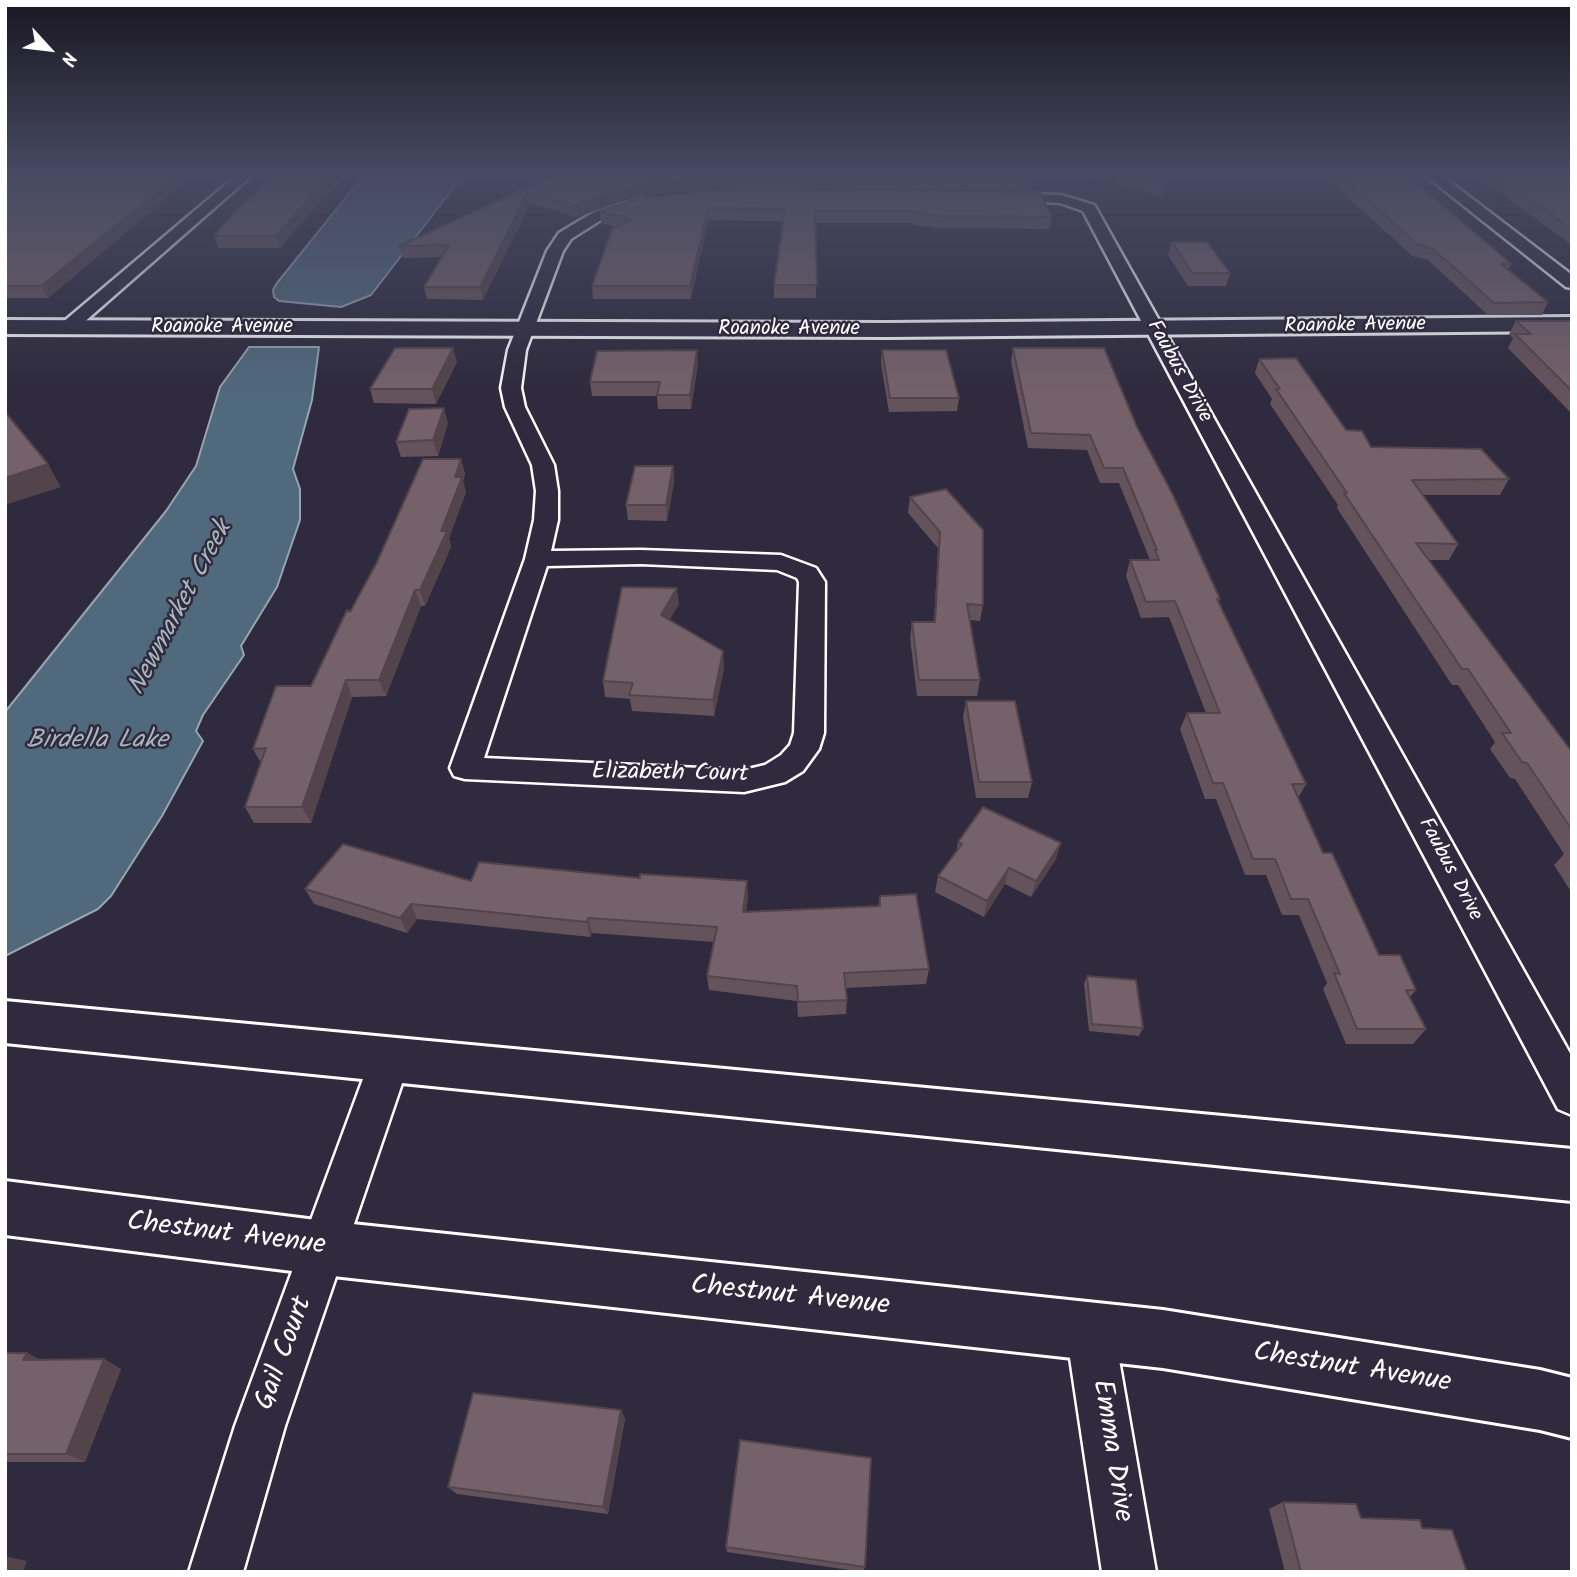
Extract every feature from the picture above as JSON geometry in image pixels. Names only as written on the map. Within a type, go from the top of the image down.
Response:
[{"type":"street","points":[[68,327],[159,249]]},
{"type":"street","points":[[525,330],[557,249]]},
{"type":"street","name":"Faubus Drive","points":[[1111,249],[1572,1096]]},
{"type":"street","points":[[1527,249],[1572,283]]},
{"type":"street","name":"Roanoke Avenue","points":[[5,327],[1154,329],[1572,324]]},
{"type":"street","name":"Elizabeth Court","points":[[525,330],[512,369],[511,388],[515,407],[543,466],[547,491],[546,520],[537,559],[464,768],[744,781],[774,774],[792,763],[804,749],[809,733],[812,582],[807,573],[781,563],[641,557],[537,559]]},
{"type":"street","points":[[5,1022],[1572,1175]]},
{"type":"street","name":"Gail Court","points":[[216,1572],[260,1426],[390,1060]]},
{"type":"street","name":"Chestnut Avenue","points":[[5,1208],[324,1248],[1176,1341],[1540,1400],[1572,1408]]},
{"type":"street","name":"Emma Drive","points":[[1090,1331],[1129,1572]]},
{"type":"water","points":[[305,249],[407,249],[371,295],[341,307],[279,301],[274,297],[273,290]]},
{"type":"water","name":"Birdella Lake","points":[[249,347],[319,347],[312,400],[293,469],[300,489],[300,520],[277,587],[241,646],[244,655],[203,715],[196,731],[203,741],[162,816],[111,896],[98,909],[5,956],[5,712],[166,511],[196,466],[220,387]]},
{"type":"building","points":[[5,249],[87,249],[41,286],[5,286]]},
{"type":"building","points":[[447,249],[499,249],[480,287],[424,287]]},
{"type":"building","points":[[605,249],[699,249],[690,286],[592,286]]},
{"type":"building","points":[[779,249],[816,249],[817,285],[774,285]]},
{"type":"building","points":[[1176,249],[1212,249],[1230,273],[1192,273]]},
{"type":"building","points":[[1433,249],[1493,249],[1511,264],[1501,264],[1548,302],[1494,303]]},
{"type":"building","points":[[1516,321],[1572,321],[1572,391],[1515,334],[1531,334]]},
{"type":"building","points":[[395,348],[453,348],[432,389],[370,389]]},
{"type":"building","points":[[1013,348],[1104,348],[1137,427],[1173,495],[1220,599],[1217,599],[1306,784],[1292,784],[1323,853],[1332,853],[1379,955],[1400,955],[1416,990],[1406,990],[1426,1029],[1357,1029],[1334,973],[1340,974],[1308,899],[1291,899],[1275,859],[1253,859],[1223,783],[1213,783],[1187,713],[1220,713],[1175,601],[1146,602],[1130,560],[1159,560],[1123,468],[1104,468],[1090,435],[1031,433]]},
{"type":"building","points":[[697,350],[690,395],[657,395],[660,382],[590,382],[597,351]]},
{"type":"building","points":[[882,350],[946,350],[959,398],[890,398]]},
{"type":"building","points":[[1296,358],[1346,430],[1362,431],[1371,447],[1481,449],[1509,479],[1412,480],[1458,544],[1416,543],[1572,752],[1572,830],[1527,763],[1522,762],[1502,733],[1511,733],[1468,669],[1462,669],[1344,493],[1347,493],[1276,389],[1280,389],[1259,359]]},
{"type":"building","points":[[444,408],[433,440],[396,442],[409,409]]},
{"type":"building","points":[[5,412],[48,464],[5,478]]},
{"type":"building","points":[[423,459],[461,459],[455,477],[462,477],[441,531],[447,531],[420,590],[415,590],[379,680],[346,680],[302,807],[245,807],[266,748],[253,749],[276,686],[311,686],[347,610],[350,612],[377,562]]},
{"type":"building","points":[[635,466],[673,466],[666,505],[626,505]]},
{"type":"building","points":[[946,489],[983,530],[983,605],[967,604],[980,680],[919,680],[912,622],[935,622],[940,532],[910,497]]},
{"type":"building","points":[[622,587],[677,588],[661,615],[723,651],[713,700],[629,695],[633,683],[603,681]]},
{"type":"building","points":[[966,701],[1015,701],[1032,782],[979,782]]},
{"type":"building","points":[[983,807],[1061,843],[1036,881],[1009,868],[987,901],[938,876],[962,844],[958,842]]},
{"type":"building","points":[[343,844],[471,881],[479,862],[640,878],[640,874],[747,881],[743,912],[880,906],[880,896],[916,894],[929,969],[844,973],[847,1000],[798,1002],[797,986],[707,976],[717,927],[588,918],[587,922],[411,904],[400,918],[305,889]]},
{"type":"building","points":[[1087,976],[1136,980],[1143,1028],[1092,1024]]},
{"type":"building","points":[[5,1353],[27,1353],[23,1360],[104,1359],[66,1454],[5,1454]]},
{"type":"building","points":[[473,1393],[621,1410],[603,1507],[448,1487]]},
{"type":"building","points":[[740,1440],[871,1458],[865,1567],[726,1547]]},
{"type":"building","points":[[1283,1502],[1356,1504],[1361,1518],[1420,1520],[1422,1528],[1452,1530],[1467,1572],[1301,1572]]},
{"type":"water label","name":"Newmarket Creek","points":[[182,609]]}]
